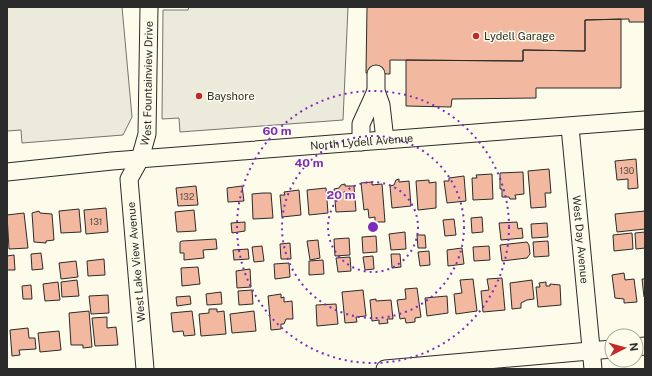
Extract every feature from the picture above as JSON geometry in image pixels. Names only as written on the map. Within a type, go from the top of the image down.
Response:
[{"type":"street","name":"West Fountainview Drive","points":[[140,159],[147,134],[149,7]]},
{"type":"street","points":[[376,74],[376,91],[381,105],[385,140]]},
{"type":"street","points":[[361,142],[361,124],[376,91]]},
{"type":"street","name":"North Lydell Avenue","points":[[7,172],[140,159],[570,127],[645,120]]},
{"type":"street","name":"West Day Avenue","points":[[570,127],[593,369]]},
{"type":"street","name":"West Lake View Avenue","points":[[140,159],[129,179],[145,369]]},
{"type":"street","points":[[385,369],[604,350]]},
{"type":"shaded area","points":[[7,7],[122,7],[132,117],[123,135],[22,143],[21,130],[7,131]]},
{"type":"shaded area","points":[[189,7],[348,7],[343,120],[180,132],[179,118],[162,119],[163,10],[188,10]]},
{"type":"building","name":"Lydell Garage","points":[[367,7],[645,7],[645,22],[629,22],[629,19],[585,20],[585,51],[523,50],[523,61],[390,60],[390,74],[366,73]]},
{"type":"building","points":[[621,19],[621,88],[536,88],[536,98],[452,99],[451,107],[406,106],[406,60],[523,61],[523,50],[585,51],[585,20]]},
{"type":"building","points":[[636,159],[638,188],[628,189],[628,179],[617,180],[615,161]]},
{"type":"building","points":[[549,169],[551,193],[545,193],[546,207],[531,208],[528,171]]},
{"type":"building","points":[[523,172],[524,194],[515,195],[516,199],[502,197],[502,189],[500,189],[500,173]]},
{"type":"building","points":[[492,174],[493,199],[473,200],[472,178],[477,178],[476,175]]},
{"type":"building","points":[[464,176],[466,201],[447,203],[444,181],[449,181],[449,178]]},
{"type":"building","points":[[399,179],[399,182],[409,181],[411,206],[392,208],[390,186],[394,185],[396,180]]},
{"type":"building","points":[[429,180],[429,183],[436,182],[436,208],[418,210],[416,181]]},
{"type":"building","points":[[372,182],[372,185],[382,184],[385,222],[375,222],[375,217],[369,218],[368,209],[364,210],[361,183]]},
{"type":"building","points":[[345,184],[345,186],[354,186],[356,211],[336,212],[334,189]]},
{"type":"building","points":[[196,186],[198,205],[178,206],[176,188]]},
{"type":"building","points":[[242,186],[244,201],[228,202],[227,188]]},
{"type":"building","points":[[326,188],[328,213],[309,215],[307,190]]},
{"type":"building","points":[[299,190],[301,215],[282,217],[280,195],[285,195],[284,192]]},
{"type":"building","points":[[271,193],[273,218],[253,219],[252,194]]},
{"type":"building","points":[[106,208],[108,232],[86,234],[84,210]]},
{"type":"building","points":[[79,209],[81,232],[61,233],[59,211]]},
{"type":"building","points":[[194,210],[196,231],[177,232],[175,212]]},
{"type":"building","points":[[39,211],[40,213],[52,214],[54,240],[46,241],[46,243],[34,242],[32,213]]},
{"type":"building","points":[[645,211],[645,229],[617,232],[615,214]]},
{"type":"building","points":[[24,213],[28,248],[9,249],[7,215]]},
{"type":"building","points":[[482,217],[483,232],[472,233],[471,218]]},
{"type":"building","points":[[454,219],[456,235],[445,236],[443,220]]},
{"type":"building","points":[[245,222],[245,231],[232,233],[231,223]]},
{"type":"building","points":[[517,222],[518,229],[522,228],[523,238],[501,240],[499,223]]},
{"type":"building","points":[[547,223],[548,237],[532,238],[531,224]]},
{"type":"building","points":[[405,232],[406,249],[391,250],[389,234]]},
{"type":"building","points":[[645,232],[645,248],[636,249],[635,233]]},
{"type":"building","points":[[632,233],[633,249],[614,251],[613,235]]},
{"type":"building","points":[[417,235],[425,235],[426,248],[418,248]]},
{"type":"building","points":[[376,236],[377,252],[363,253],[362,237]]},
{"type":"building","points":[[349,238],[350,255],[335,256],[334,239]]},
{"type":"building","points":[[216,239],[217,249],[203,250],[204,258],[184,260],[184,253],[180,253],[180,242],[182,241]]},
{"type":"building","points":[[318,240],[320,258],[310,260],[307,241]]},
{"type":"building","points":[[548,241],[549,256],[534,257],[533,242]]},
{"type":"building","points":[[527,242],[529,245],[530,254],[527,258],[502,261],[500,245]]},
{"type":"building","points":[[290,243],[291,259],[281,259],[280,244]]},
{"type":"building","points":[[262,246],[264,261],[254,262],[252,247]]},
{"type":"building","points":[[489,246],[490,260],[474,261],[473,247]]},
{"type":"building","points":[[462,248],[464,264],[448,266],[447,250]]},
{"type":"building","points":[[248,249],[249,259],[234,260],[233,250]]},
{"type":"building","points":[[429,251],[430,265],[420,266],[418,252]]},
{"type":"building","points":[[41,253],[43,269],[32,270],[31,254]]},
{"type":"building","points":[[391,254],[400,254],[401,267],[392,268]]},
{"type":"building","points":[[14,255],[15,270],[7,270],[7,256]]},
{"type":"building","points":[[373,256],[374,269],[365,270],[363,257]]},
{"type":"building","points":[[350,257],[351,271],[338,272],[336,258]]},
{"type":"building","points":[[104,259],[105,275],[88,276],[87,261]]},
{"type":"building","points":[[323,260],[324,274],[309,275],[309,261]]},
{"type":"building","points":[[76,261],[78,277],[61,279],[59,263]]},
{"type":"building","points":[[289,263],[290,277],[275,279],[274,264]]},
{"type":"building","points":[[198,267],[200,284],[182,286],[181,268]]},
{"type":"building","points":[[250,269],[251,287],[237,288],[236,271]]},
{"type":"building","points":[[624,273],[625,280],[634,279],[637,302],[624,303],[624,299],[615,298],[612,275]]},
{"type":"building","points":[[502,278],[505,310],[483,312],[481,291],[489,290],[487,279]]},
{"type":"building","points":[[473,279],[477,311],[456,314],[454,294],[462,293],[460,280]]},
{"type":"building","points":[[642,279],[645,279],[645,297],[644,297]]},
{"type":"building","points":[[77,280],[79,296],[62,297],[61,282]]},
{"type":"building","points":[[532,280],[534,299],[521,303],[521,308],[512,309],[510,283]]},
{"type":"building","points":[[58,282],[60,300],[45,301],[43,284]]},
{"type":"building","points":[[546,282],[546,286],[550,286],[550,284],[560,285],[561,305],[538,307],[536,287],[540,287],[539,283]]},
{"type":"building","points":[[31,285],[32,299],[23,299],[22,286]]},
{"type":"building","points":[[417,288],[421,317],[415,318],[415,322],[406,323],[405,318],[400,319],[397,300],[406,299],[405,289]]},
{"type":"building","points":[[252,290],[253,304],[239,305],[238,291]]},
{"type":"building","points":[[363,290],[366,316],[356,317],[357,322],[345,323],[342,292]]},
{"type":"building","points":[[221,292],[222,304],[207,305],[206,294]]},
{"type":"building","points":[[281,294],[281,298],[284,297],[284,302],[292,301],[293,319],[286,319],[284,324],[281,324],[281,329],[271,330],[268,296]]},
{"type":"building","points":[[108,295],[109,313],[91,314],[89,296]]},
{"type":"building","points":[[190,296],[191,304],[177,306],[176,297]]},
{"type":"building","points":[[447,296],[448,313],[427,316],[425,298]]},
{"type":"building","points":[[376,299],[376,301],[391,300],[393,319],[387,319],[388,323],[379,324],[379,320],[372,321],[370,300]]},
{"type":"building","points":[[336,304],[338,324],[317,326],[316,305]]},
{"type":"building","points":[[209,309],[217,309],[217,312],[224,311],[226,334],[201,336],[199,314],[209,313]]},
{"type":"building","points":[[89,311],[92,347],[83,348],[83,345],[71,345],[69,313]]},
{"type":"building","points":[[192,311],[195,335],[184,336],[183,331],[173,332],[171,313]]},
{"type":"building","points":[[254,311],[256,331],[232,333],[230,314]]},
{"type":"building","points":[[107,317],[107,328],[116,327],[118,345],[95,346],[92,318]]},
{"type":"building","points":[[28,328],[29,338],[35,338],[36,349],[19,350],[20,355],[12,356],[10,330]]},
{"type":"building","points":[[59,331],[61,350],[40,352],[38,333]]},
{"type":"place","name":"Lydell Garage","points":[[476,36]]},
{"type":"place","name":"Bayshore","points":[[199,96]]}]
